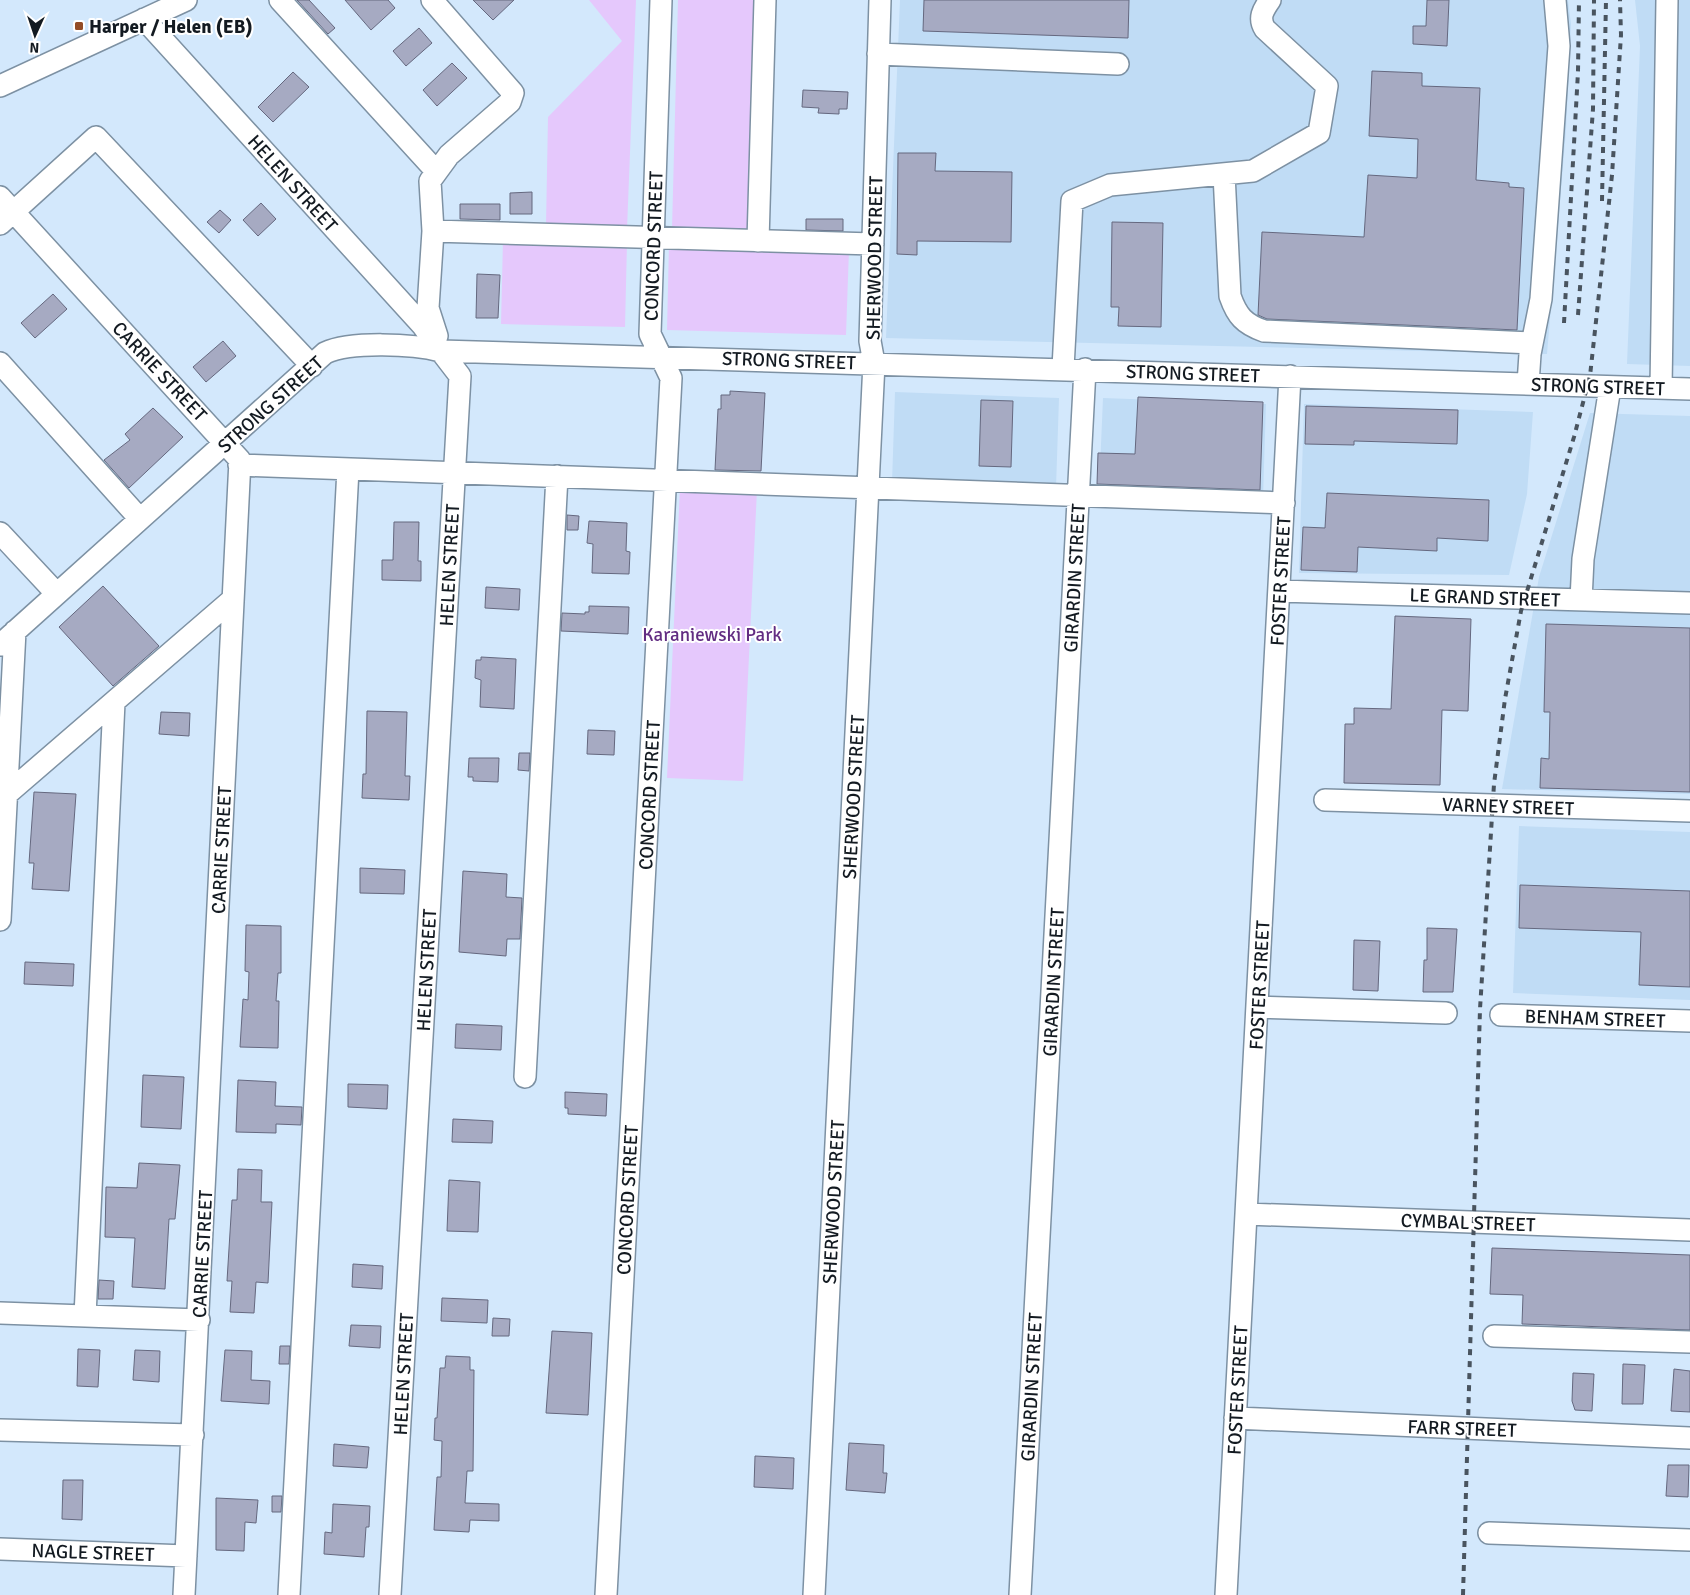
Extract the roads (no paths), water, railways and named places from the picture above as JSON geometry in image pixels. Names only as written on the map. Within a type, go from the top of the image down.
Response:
[{"type":"street","points":[[0,86],[186,0]]},
{"type":"street","points":[[280,0],[436,171]]},
{"type":"street","points":[[432,0],[513,93],[510,102],[455,149],[436,171],[430,185],[433,231],[428,308],[436,328],[441,350]]},
{"type":"street","name":"CONCORD STREET","points":[[606,1595],[671,378],[650,334],[660,0]]},
{"type":"street","points":[[758,241],[765,0]]},
{"type":"street","name":"SHERWOOD STREET","points":[[814,1595],[874,362],[870,341],[880,0]]},
{"type":"street","points":[[1063,368],[1072,201],[1110,185],[1253,171],[1319,133],[1327,86],[1265,29],[1261,22],[1262,11],[1270,0]]},
{"type":"street","points":[[1528,384],[1532,343],[1541,299],[1559,46],[1555,0]]},
{"type":"street","points":[[1661,388],[1667,0]]},
{"type":"street","name":"HELEN STREET","points":[[144,19],[423,326],[460,376],[390,1595]]},
{"type":"street","points":[[878,54],[1118,64]]},
{"type":"street","points":[[4,211],[96,137],[312,366]]},
{"type":"street","points":[[1224,174],[1230,296],[1234,309],[1248,325],[1264,331],[1532,343]]},
{"type":"street","name":"CARRIE STREET","points":[[4,211],[226,443],[240,460],[184,1595]]},
{"type":"street","points":[[433,231],[873,244]]},
{"type":"street","name":"STRONG STREET","points":[[8,638],[312,366],[326,354],[338,348],[372,345],[441,350],[874,362],[1690,389]]},
{"type":"street","points":[[0,363],[140,519]]},
{"type":"street","name":"GIRARDIN STREET","points":[[1020,1595],[1085,369]]},
{"type":"street","name":"FOSTER STREET","points":[[1226,1595],[1290,376]]},
{"type":"street","points":[[1580,600],[1583,559],[1610,386]]},
{"type":"street","points":[[239,465],[666,479],[1284,503]]},
{"type":"street","points":[[289,1595],[348,469]]},
{"type":"street","points":[[524,1077],[557,476]]},
{"type":"street","points":[[0,533],[56,594]]},
{"type":"street","name":"LE GRAND STREET","points":[[1280,591],[1690,604]]},
{"type":"street","points":[[7,794],[233,599]]},
{"type":"street","points":[[0,920],[7,794],[8,638]]},
{"type":"street","points":[[85,1316],[114,702]]},
{"type":"street","name":"VARNEY STREET","points":[[1325,800],[1690,811]]},
{"type":"street","points":[[1258,1007],[1446,1013]]},
{"type":"street","name":"BENHAM STREET","points":[[1500,1015],[1690,1021]]},
{"type":"street","name":"CYMBAL STREET","points":[[1246,1214],[1690,1230]]},
{"type":"street","points":[[0,1313],[199,1320]]},
{"type":"street","points":[[1494,1336],[1690,1342]]},
{"type":"street","name":"FARR STREET","points":[[1235,1418],[1690,1438]]},
{"type":"street","points":[[0,1430],[193,1435]]},
{"type":"street","points":[[1489,1533],[1690,1540]]},
{"type":"street","name":"NAGLE STREET","points":[[0,1549],[186,1556]]},
{"type":"railway","points":[[1564,323],[1578,72],[1579,0]]},
{"type":"railway","points":[[1578,315],[1593,109],[1594,0]]},
{"type":"railway","points":[[1602,201],[1606,0]]},
{"type":"railway","points":[[1463,1595],[1480,1009],[1494,784],[1505,699],[1521,611],[1574,437],[1590,376],[1612,175],[1621,35],[1620,0]]},
{"type":"place","name":"Harper / Helen (EB)","points":[[79,26]]},
{"type":"park label","name":"Karaniewski Park","points":[[712,634]]}]
